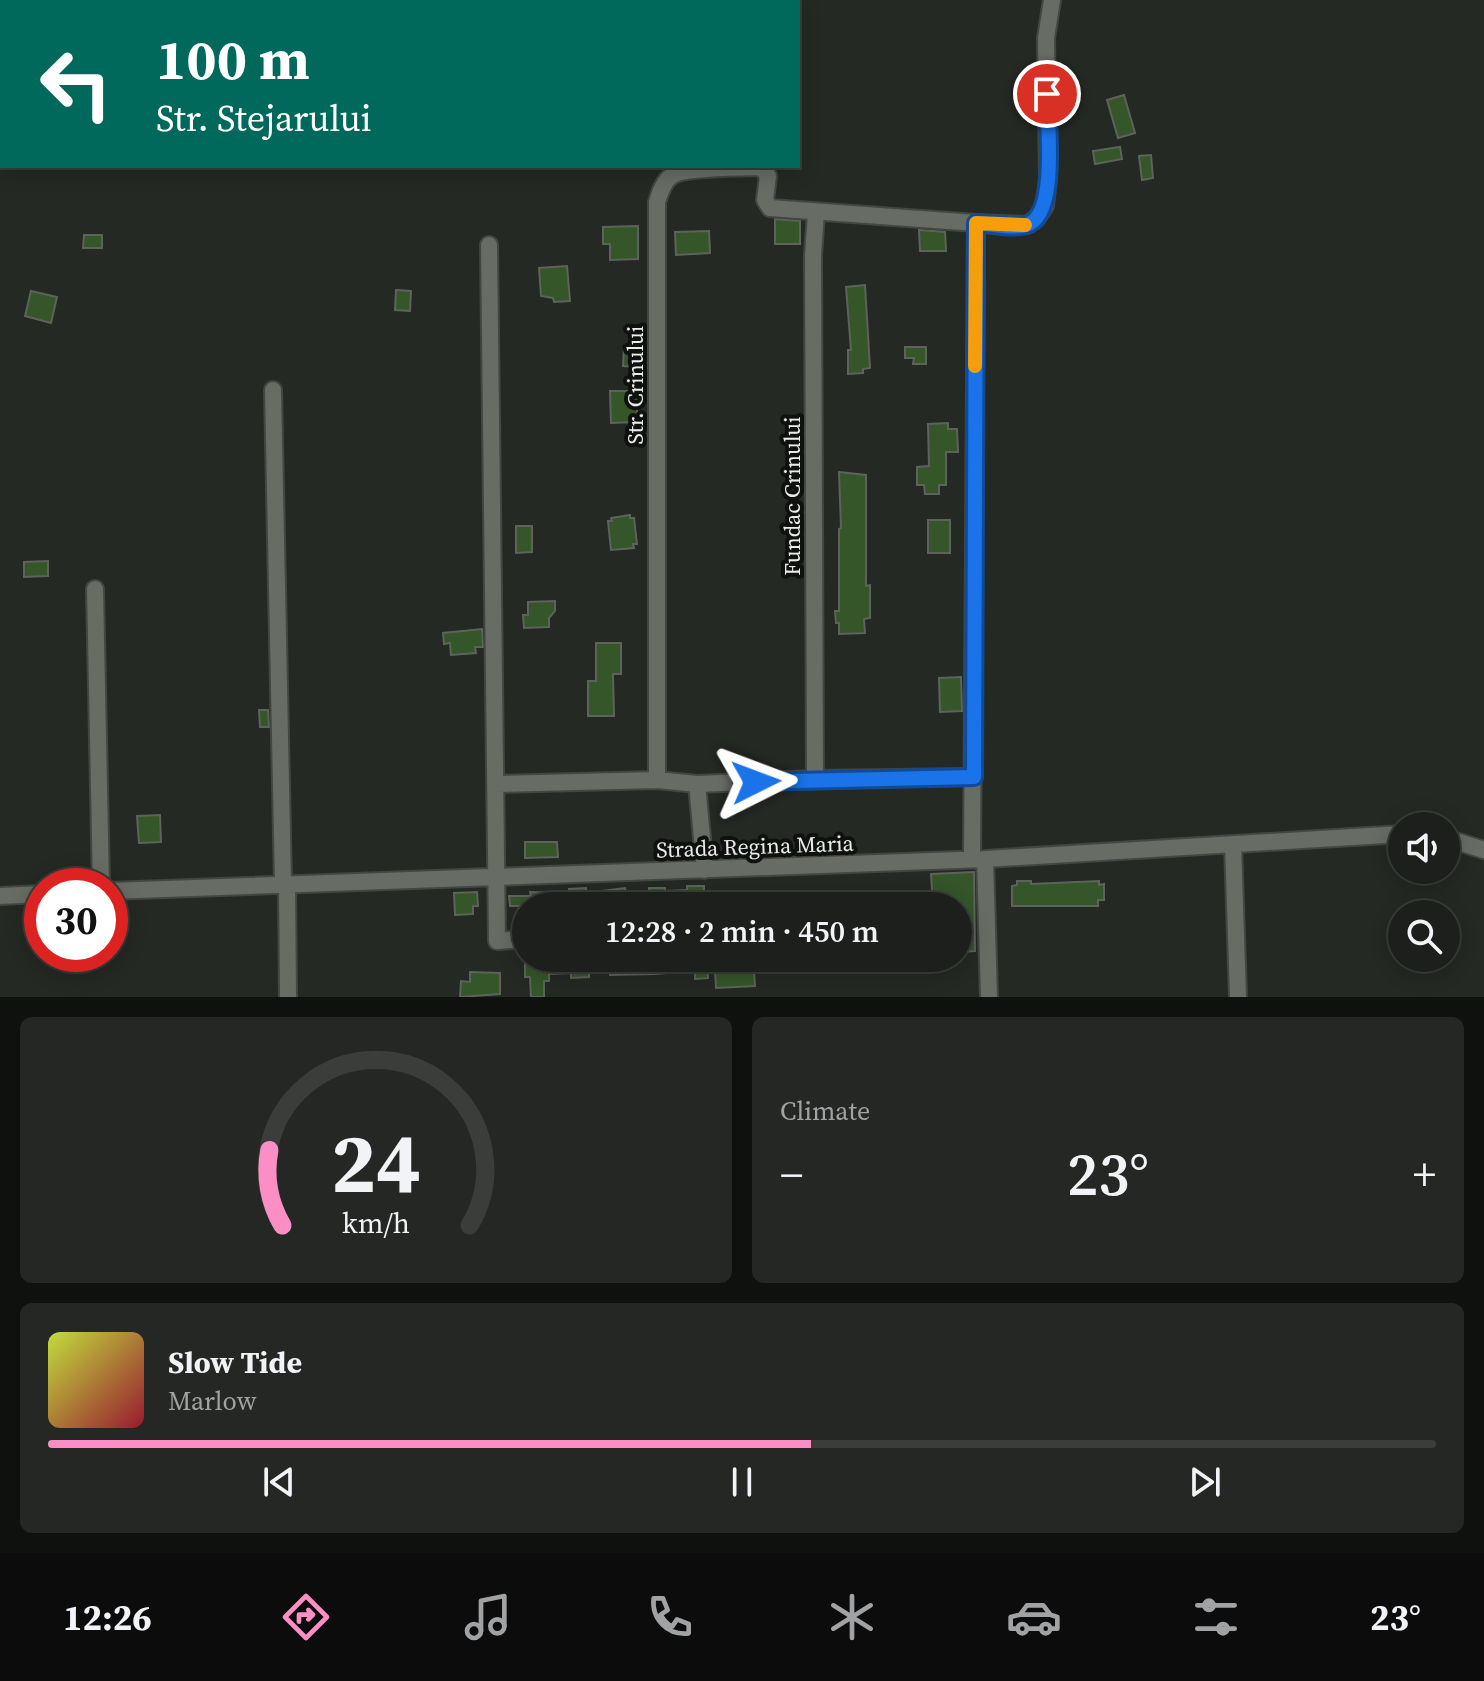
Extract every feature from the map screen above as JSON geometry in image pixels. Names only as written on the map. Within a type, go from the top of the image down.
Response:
[{"type":"street","points":[[816,212],[1027,225],[1036,219],[1045,206],[1048,178],[1046,38],[1052,0]]},
{"type":"street","name":"Str. Crinului","points":[[657,780],[657,202],[662,186],[675,174],[745,168]]},
{"type":"street","name":"Str. Crinului","points":[[760,168],[768,176],[765,200],[770,208],[816,212]]},
{"type":"street","name":"Fundac Crinului","points":[[815,779],[813,256],[816,212]]},
{"type":"street","points":[[976,223],[974,777],[989,997]]},
{"type":"street","points":[[489,245],[497,941],[512,940]]},
{"type":"street","points":[[273,390],[288,997]]},
{"type":"street","points":[[95,589],[101,868]]},
{"type":"street","points":[[496,784],[657,780],[697,784],[974,777]]},
{"type":"street","points":[[697,784],[705,870]]},
{"type":"street","name":"Strada Regina Maria","points":[[128,890],[978,859],[1388,835]]},
{"type":"street","points":[[1460,842],[1484,850]]},
{"type":"street","points":[[1233,844],[1238,997]]},
{"type":"street","points":[[0,896],[24,895]]},
{"type":"building","points":[[1124,95],[1135,133],[1118,138],[1107,100]]},
{"type":"building","points":[[1120,147],[1122,159],[1095,164],[1093,151]]},
{"type":"building","points":[[1151,155],[1153,178],[1142,180],[1139,156]]},
{"type":"building","points":[[775,219],[800,221],[800,244],[775,244]]},
{"type":"building","points":[[638,226],[638,259],[610,260],[610,244],[603,244],[603,227]]},
{"type":"building","points":[[919,230],[945,232],[946,251],[920,251]]},
{"type":"building","points":[[709,231],[710,253],[676,255],[675,232]]},
{"type":"building","points":[[84,235],[102,235],[102,248],[83,248]]},
{"type":"building","points":[[567,266],[570,301],[554,302],[553,298],[541,296],[539,268]]},
{"type":"building","points":[[865,285],[870,368],[863,369],[863,373],[848,374],[848,350],[851,350],[846,287]]},
{"type":"building","points":[[396,290],[411,291],[410,311],[395,310]]},
{"type":"building","points":[[31,291],[57,297],[51,323],[25,316]]},
{"type":"building","points":[[624,346],[639,347],[638,367],[623,366]]},
{"type":"building","points":[[905,347],[926,347],[926,364],[913,364],[914,358],[905,358]]},
{"type":"building","points":[[610,391],[637,391],[637,422],[611,423]]},
{"type":"building","points":[[948,423],[948,429],[957,429],[958,452],[946,452],[946,485],[939,485],[939,494],[925,494],[924,485],[917,485],[917,467],[929,466],[928,424]]},
{"type":"building","points":[[839,472],[866,475],[866,586],[870,585],[870,618],[864,619],[865,633],[839,634],[839,623],[836,623],[841,528]]},
{"type":"building","points":[[630,515],[634,518],[637,544],[633,544],[634,548],[611,550],[608,521]]},
{"type":"building","points":[[928,520],[950,520],[950,553],[928,553]]},
{"type":"building","points":[[516,526],[532,526],[532,552],[516,553]]},
{"type":"building","points":[[48,561],[48,576],[24,577],[24,562]]},
{"type":"building","points":[[555,601],[549,627],[524,628],[523,615],[528,615],[528,602]]},
{"type":"building","points":[[482,629],[483,647],[475,647],[476,653],[451,655],[450,643],[444,644],[443,633]]},
{"type":"building","points":[[596,643],[621,643],[621,674],[613,674],[614,716],[588,716],[588,681],[596,681]]},
{"type":"building","points":[[961,677],[962,711],[940,712],[939,678]]},
{"type":"building","points":[[259,710],[268,710],[269,727],[260,727]]},
{"type":"building","points":[[160,815],[161,842],[139,843],[137,816]]},
{"type":"building","points":[[525,842],[557,842],[558,857],[525,858]]},
{"type":"building","points":[[974,872],[975,951],[972,951],[972,892],[932,892],[931,874]]},
{"type":"building","points":[[1017,881],[1031,881],[1031,884],[1099,881],[1099,885],[1104,884],[1104,900],[1098,900],[1098,906],[1012,906],[1012,886],[1017,885]]},
{"type":"building","points":[[687,886],[704,886],[704,892],[649,892],[649,888],[665,888],[665,891],[687,890]]},
{"type":"building","points":[[586,888],[586,892],[569,892],[569,889]]},
{"type":"building","points":[[625,888],[626,892],[594,892]]},
{"type":"building","points":[[477,892],[478,906],[473,906],[473,914],[455,915],[454,893]]},
{"type":"building","points":[[470,972],[500,973],[500,994],[460,997],[461,981],[470,982]]},
{"type":"building","points":[[525,972],[589,972],[589,977],[571,978],[571,973],[549,974],[549,981],[544,981],[544,997],[531,997],[530,977],[525,977]]},
{"type":"building","points":[[610,972],[667,972],[655,974],[610,975]]},
{"type":"building","points":[[708,972],[708,978],[695,979],[695,973],[689,973]]},
{"type":"building","points":[[715,972],[754,972],[755,986],[716,988]]},
{"type":"slow traffic","points":[[975,366],[976,223],[1025,225]]},
{"type":"route","points":[[756,782],[974,777],[976,223],[1027,225],[1036,219],[1045,206],[1048,178],[1047,94]]}]
